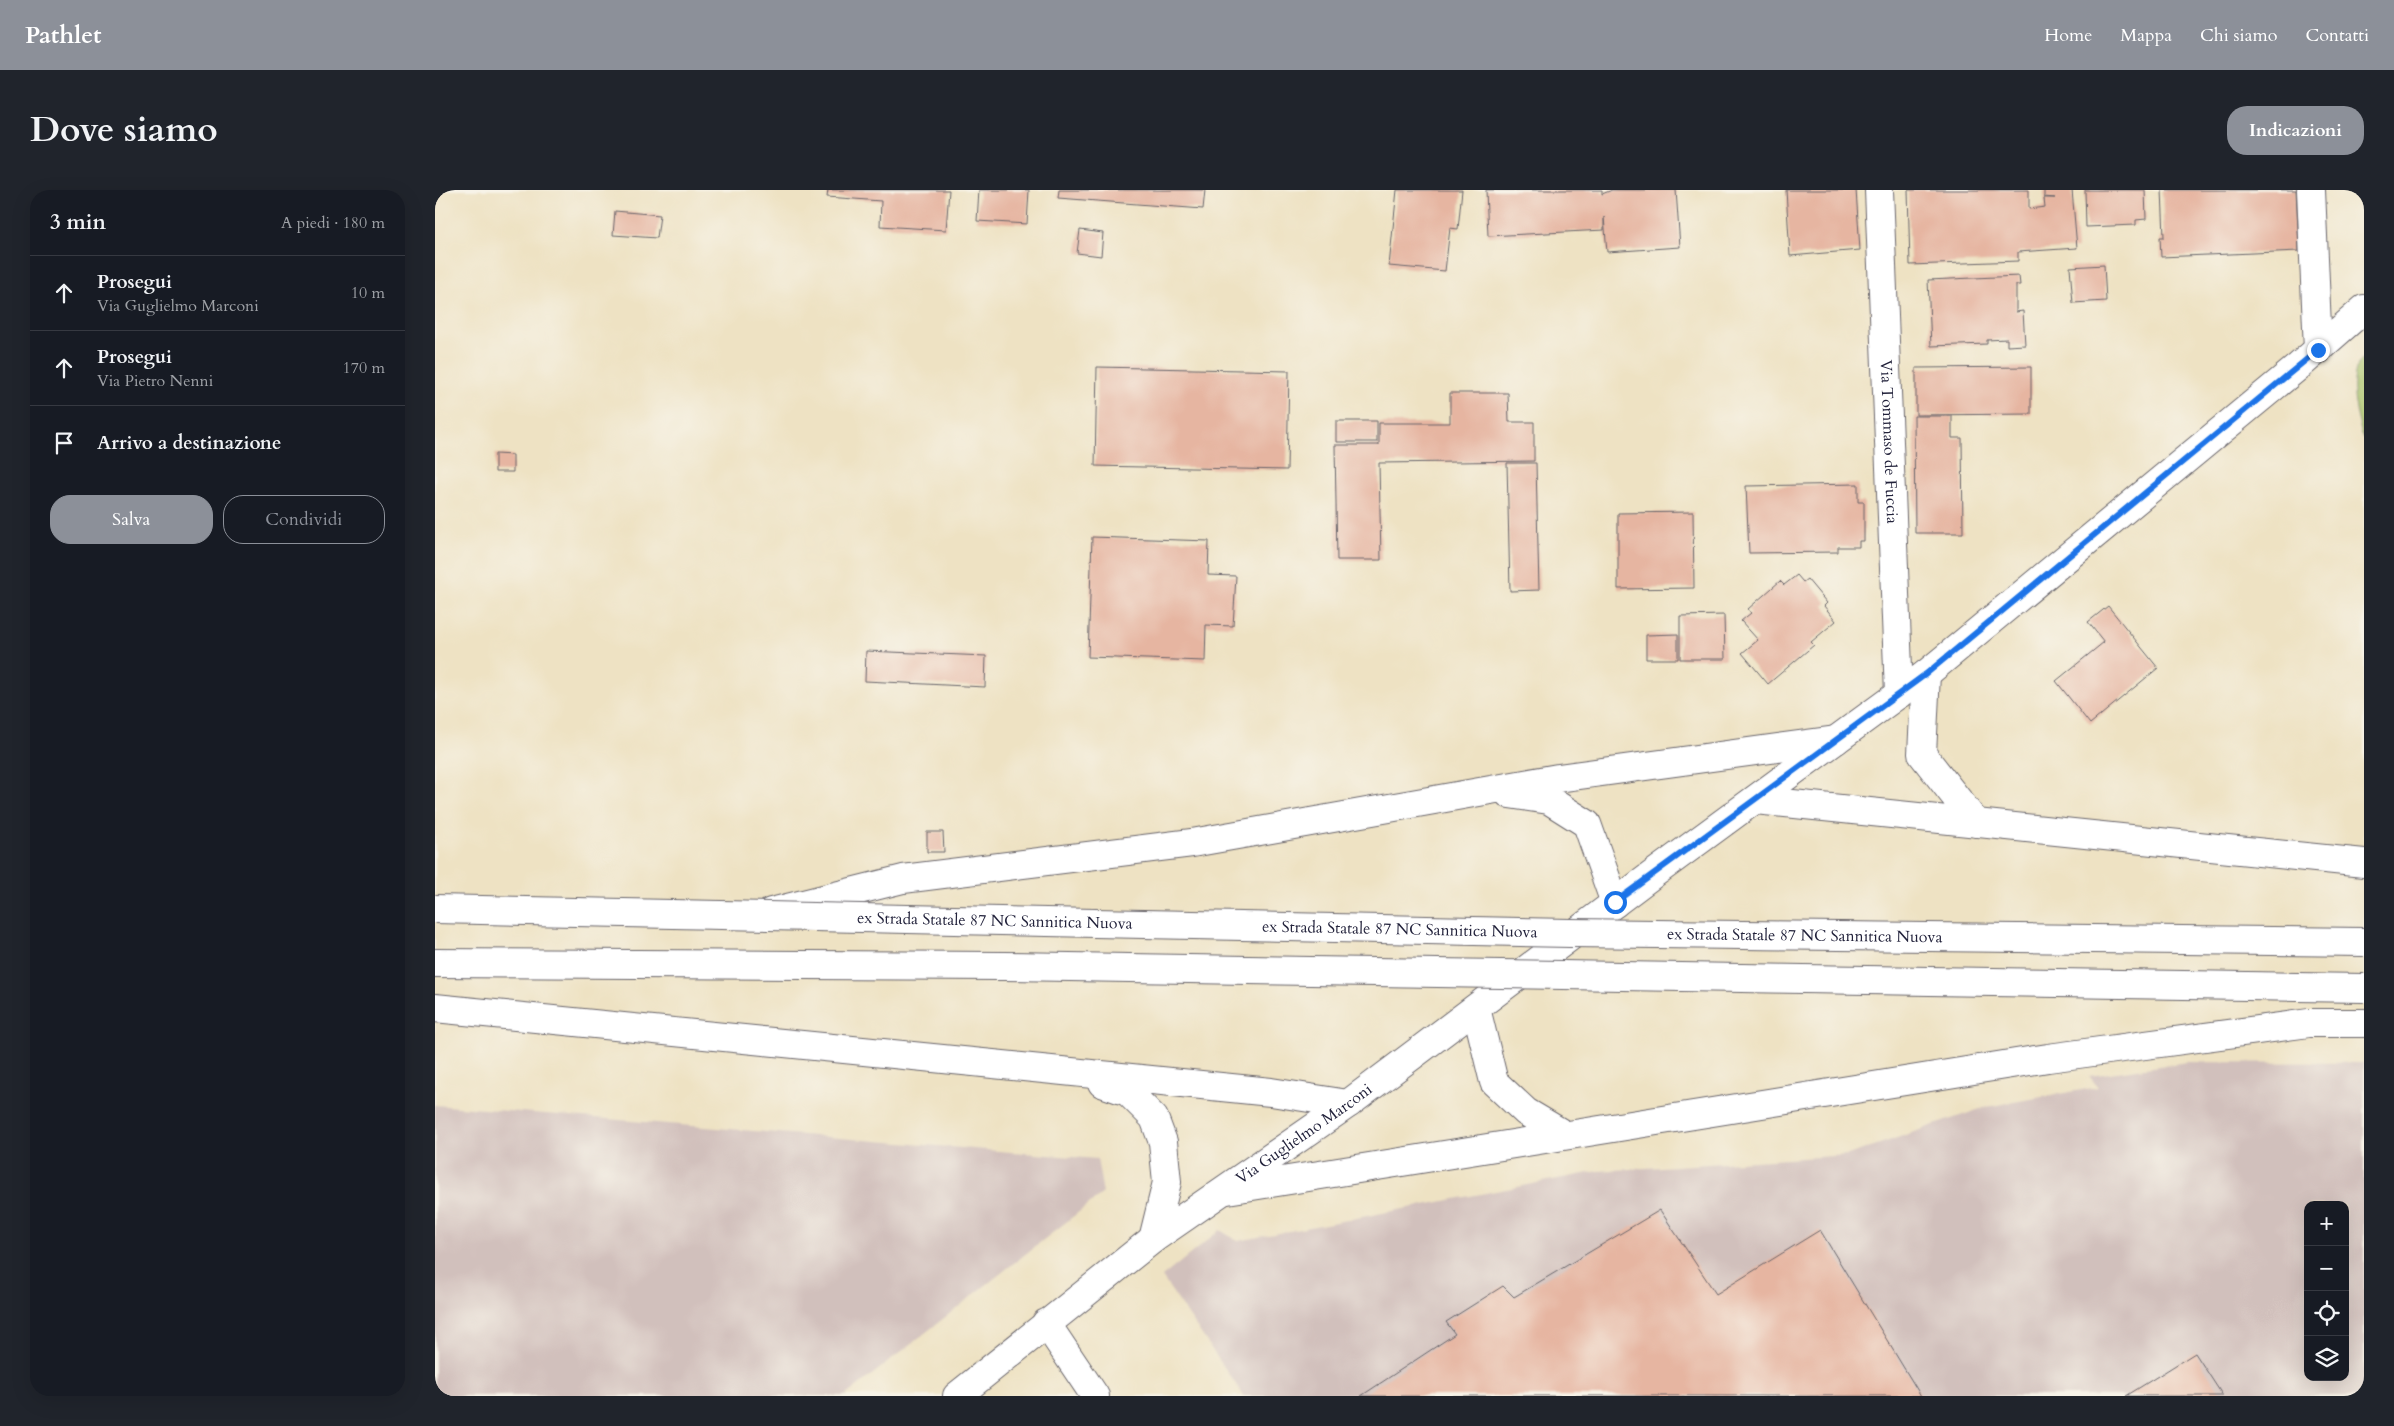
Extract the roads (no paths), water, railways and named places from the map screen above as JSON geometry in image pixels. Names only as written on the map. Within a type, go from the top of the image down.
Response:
[{"type":"main road","name":"Via Tommaso de Fuccia","points":[[1879,190],[1899,694]]},
{"type":"main road","points":[[2311,190],[2318,350]]},
{"type":"main road","name":"Via Guglielmo Marconi","points":[[957,1396],[1153,1239],[1227,1190],[1348,1104],[1615,902],[1926,674],[2318,350],[2364,309]]},
{"type":"main road","points":[[1926,674],[1922,754],[1976,823]]},
{"type":"main road","points":[[758,916],[903,879],[1192,843],[1557,778],[1836,740]]},
{"type":"main road","points":[[1485,791],[1549,800],[1587,824],[1615,902]]},
{"type":"main road","points":[[1755,800],[2364,864]]},
{"type":"main road","name":"ex Strada Statale 87 NC Sannitica Nuova","points":[[435,909],[1570,933],[2364,942]]},
{"type":"main road","points":[[435,962],[1014,967],[2364,988]]},
{"type":"main road","points":[[435,1008],[1271,1092],[1348,1104]]},
{"type":"main road","points":[[1476,1008],[1494,1082],[1526,1112],[1563,1134]]},
{"type":"main road","points":[[1227,1190],[1563,1134],[2048,1058],[2309,1023],[2364,1023]]},
{"type":"main road","points":[[1077,1074],[1128,1092],[1154,1118],[1163,1142],[1167,1182],[1153,1239]]},
{"type":"main road","points":[[1046,1323],[1095,1396]]}]
